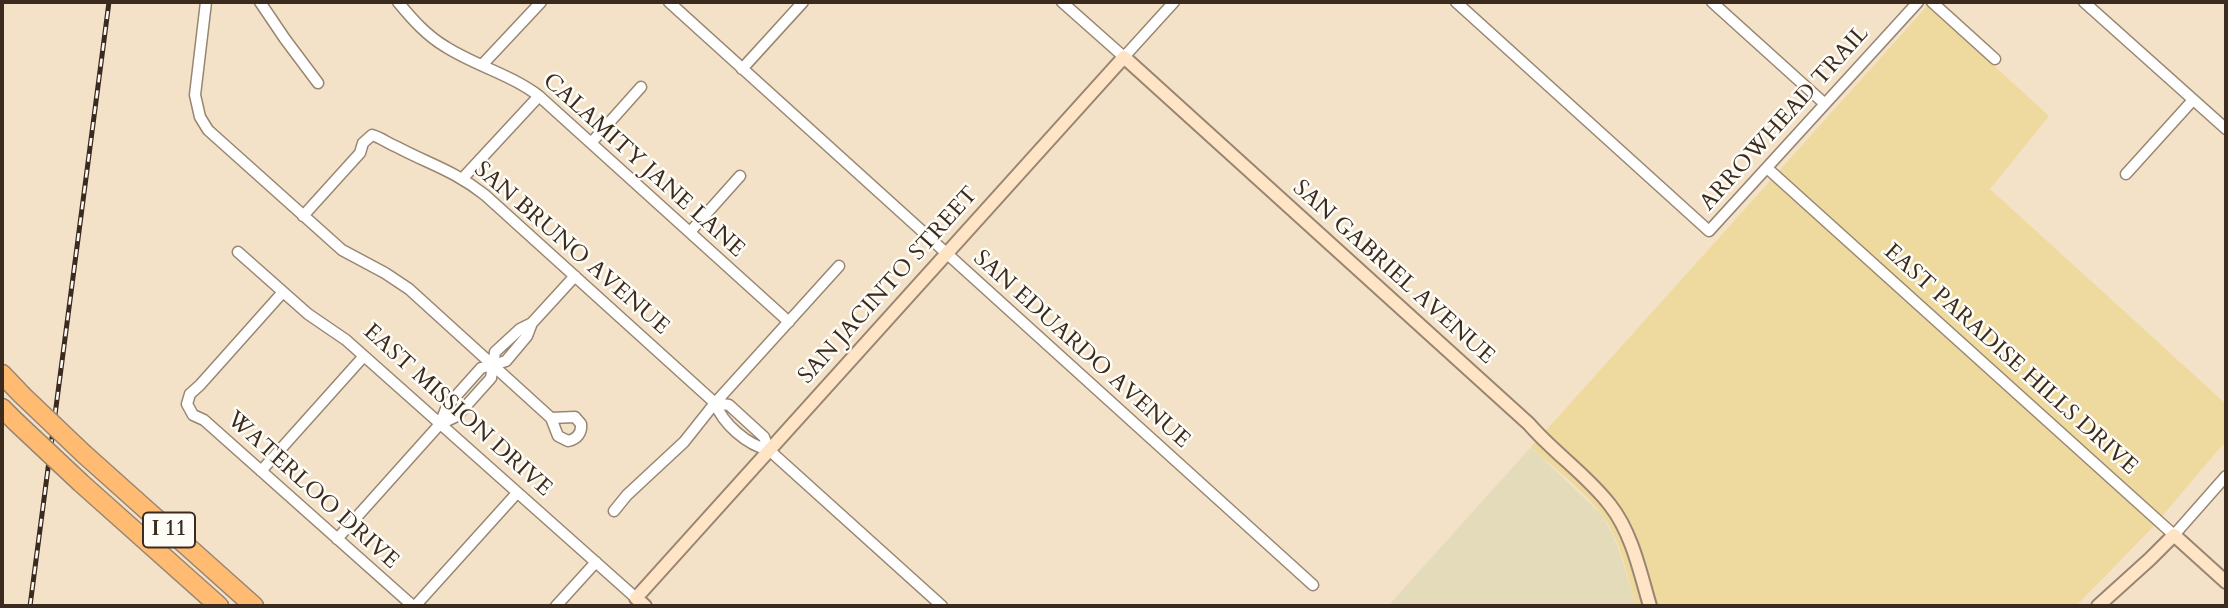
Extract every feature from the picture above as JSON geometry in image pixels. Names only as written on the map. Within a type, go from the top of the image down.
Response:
[{"type":"highway","name":"I 11","points":[[2,374],[84,454],[254,606]]},
{"type":"highway","name":"I 11","points":[[2,408],[219,606]]},
{"type":"street","points":[[206,2],[195,95],[208,130],[342,250],[386,273],[409,289],[551,418]]},
{"type":"street","points":[[260,2],[318,83]]},
{"type":"street","name":"CALAMITY JANE LANE","points":[[398,2],[433,38],[457,54],[515,80],[539,96],[789,322]]},
{"type":"street","points":[[482,65],[541,2]]},
{"type":"street","name":"SAN EDUARDO AVENUE","points":[[668,2],[1313,585]]},
{"type":"street","points":[[742,69],[803,2]]},
{"type":"street","name":"SAN GABRIEL AVENUE","points":[[1062,2],[1529,424],[1599,492],[1611,505],[1626,530],[1650,606]]},
{"type":"street","name":"SAN JACINTO STREET","points":[[640,602],[769,450],[1174,2]]},
{"type":"street","name":"ARROWHEAD TRAIL","points":[[1456,2],[1709,231],[1918,2]]},
{"type":"street","points":[[1712,2],[1825,104]]},
{"type":"street","points":[[1932,2],[1995,59]]},
{"type":"street","points":[[2084,2],[2226,129]]},
{"type":"street","points":[[590,143],[641,87]]},
{"type":"street","points":[[463,178],[539,96]]},
{"type":"street","points":[[2126,174],[2193,100]]},
{"type":"street","name":"SAN BRUNO AVENUE","points":[[303,216],[360,153],[363,143],[372,135],[463,178],[715,403],[729,405],[764,436],[769,450],[942,606]]},
{"type":"street","name":"EAST PARADISE HILLS DRIVE","points":[[1767,168],[2226,582]]},
{"type":"street","points":[[690,232],[740,176]]},
{"type":"street","name":"EAST MISSION DRIVE","points":[[238,252],[308,314],[346,340],[640,602]]},
{"type":"street","points":[[614,511],[627,495],[684,442],[715,403],[839,266]]},
{"type":"street","points":[[493,365],[506,361],[527,336],[532,323],[575,276]]},
{"type":"street","name":"WATERLOO DRIVE","points":[[284,292],[190,394],[187,404],[193,415],[204,420],[414,606]]},
{"type":"street","points":[[261,471],[364,356]]},
{"type":"street","points":[[337,539],[440,424],[457,416],[491,378],[493,365]]},
{"type":"street","points":[[2098,606],[2174,535],[2226,477]]},
{"type":"street","points":[[414,606],[517,493]]},
{"type":"street","points":[[556,606],[596,562]]},
{"type":"shaded area","points":[[1531,447],[1602,515],[1621,556],[1636,606],[1388,606]]},
{"type":"sand","points":[[1928,5],[2049,116],[1990,189],[2226,404],[2226,441],[2152,528],[2076,606],[1636,606],[1623,559],[1609,525],[1586,497],[1531,447]]},
{"type":"railway","points":[[30,606],[109,2]]}]
